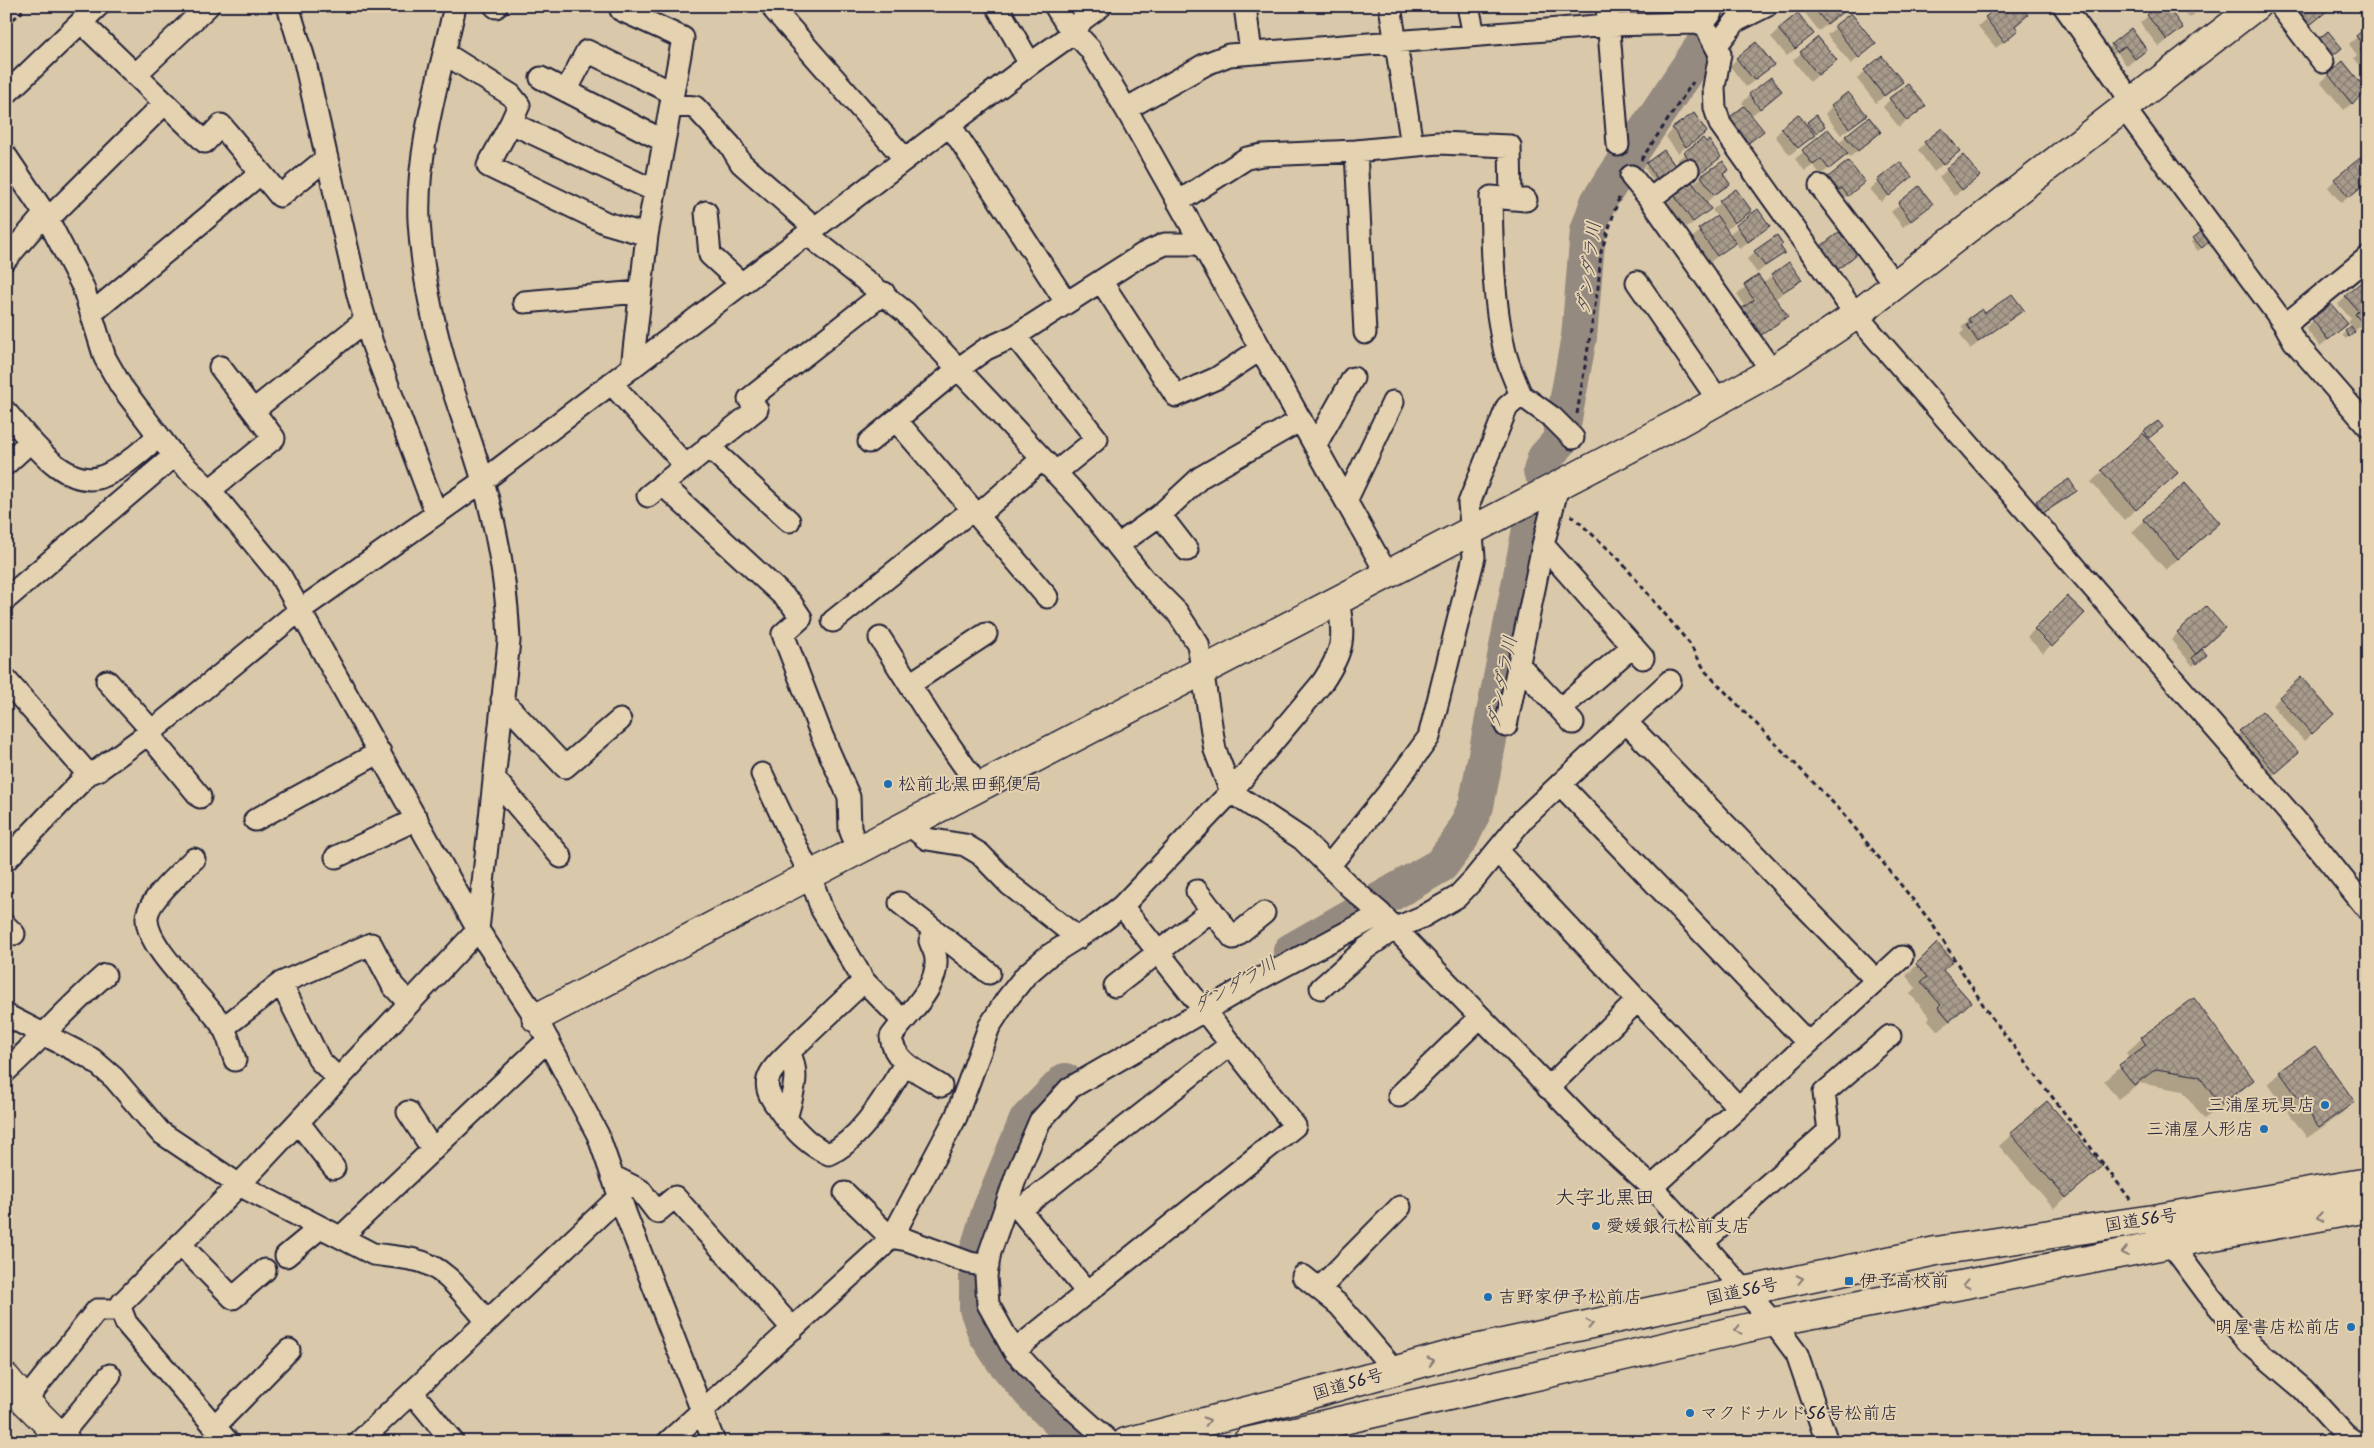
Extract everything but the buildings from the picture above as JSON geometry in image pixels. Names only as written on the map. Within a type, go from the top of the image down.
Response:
[{"type":"main road","points":[[542,1029],[810,875],[1472,530],[1556,495],[1772,371],[1856,315],[2256,6]]},
{"type":"main road","name":"国道56号","points":[[1126,1442],[1290,1400],[1461,1352],[1936,1251],[2153,1219],[2368,1182]]},
{"type":"main road","name":"国道56号","points":[[1247,1442],[1774,1322],[2169,1244],[2368,1208]]},
{"type":"main road","points":[[6,1378],[25,1401],[63,1439]]},
{"type":"street","points":[[6,94],[98,6]]},
{"type":"street","points":[[135,75],[208,6]]},
{"type":"street","points":[[288,6],[306,62],[365,321],[439,511]]},
{"type":"street","points":[[120,1310],[127,1297],[239,1185],[478,930],[509,641],[507,598],[502,559],[446,366],[433,311],[420,223],[419,188],[435,92],[455,6]]},
{"type":"street","points":[[773,6],[775,11],[905,159]]},
{"type":"street","points":[[997,6],[1030,64]]},
{"type":"street","points":[[1055,6],[1065,22],[1090,49],[1126,109],[1387,574]]},
{"type":"street","points":[[6,860],[88,774],[98,770],[150,733],[300,610],[479,484],[1030,64],[1075,32],[1082,20],[1101,6]]},
{"type":"street","points":[[1245,6],[1251,52]]},
{"type":"street","points":[[1390,6],[1412,145]]},
{"type":"street","points":[[1468,6],[1474,35]]},
{"type":"street","points":[[1713,6],[1710,15],[1709,34],[1720,54],[1714,87],[1715,108],[1720,124],[1856,315],[2290,814],[2368,910]]},
{"type":"street","points":[[1126,109],[1206,64],[1229,55],[1396,43],[1474,35],[1608,16],[1709,34],[1766,6]]},
{"type":"street","points":[[2064,6],[2128,105],[2285,325],[2294,341],[2368,426]]},
{"type":"street","points":[[2280,6],[2323,62]]},
{"type":"street","points":[[621,10],[683,38],[647,235],[639,292],[632,368]]},
{"type":"street","points":[[1608,16],[1618,145]]},
{"type":"street","points":[[81,22],[205,142],[220,125],[280,196],[327,158]]},
{"type":"street","points":[[566,91],[587,50],[672,99],[695,107],[730,145],[741,163],[811,231],[905,312],[1049,466],[1118,545],[1144,579],[1177,612],[1198,644],[1215,750],[1231,792],[1302,839],[1387,922],[1593,1134],[1652,1187],[1774,1322],[1797,1354],[1827,1442]]},
{"type":"street","points":[[444,53],[510,95],[519,105],[488,166],[606,223],[647,235]]},
{"type":"street","points":[[541,78],[664,141]]},
{"type":"street","points":[[6,259],[46,217],[164,103]]},
{"type":"street","points":[[511,122],[655,191]]},
{"type":"street","points":[[950,125],[1066,302]]},
{"type":"street","points":[[1178,202],[1248,158],[1262,155],[1356,151],[1438,143],[1510,146],[1519,200],[1491,197],[1492,242],[1504,349],[1521,395],[1553,418],[1571,435]]},
{"type":"street","points":[[1356,151],[1365,333]]},
{"type":"street","points":[[6,156],[46,217],[83,287],[106,358],[121,386],[174,456],[210,490],[280,575],[478,930],[542,1029],[598,1135],[619,1197],[714,1442]]},
{"type":"street","points":[[1650,199],[1688,170]]},
{"type":"street","points":[[92,313],[261,173]]},
{"type":"street","points":[[1631,176],[1650,199],[1772,371]]},
{"type":"street","points":[[1820,186],[1895,285]]},
{"type":"street","points":[[706,212],[710,255],[742,284]]},
{"type":"street","points":[[869,442],[958,369],[986,349],[1015,336],[1143,254],[1165,244],[1202,244]]},
{"type":"street","points":[[2285,325],[2368,257]]},
{"type":"street","points":[[1101,281],[1176,396],[1217,378],[1261,349]]},
{"type":"street","points":[[1637,282],[1719,401]]},
{"type":"street","points":[[524,302],[639,292]]},
{"type":"street","points":[[858,850],[850,829],[850,797],[822,736],[783,634],[801,618],[791,602],[655,490],[757,409],[749,399],[884,293]]},
{"type":"street","points":[[254,410],[365,321]]},
{"type":"street","points":[[840,608],[974,513],[1049,466],[1097,439],[1015,336]]},
{"type":"street","points":[[210,490],[274,438],[220,366]]},
{"type":"street","points":[[1315,446],[1353,378]]},
{"type":"street","points":[[611,383],[685,465]]},
{"type":"street","points":[[1329,866],[1386,796],[1428,737],[1474,557],[1470,503],[1507,408],[1521,395]]},
{"type":"street","points":[[1346,501],[1392,402]]},
{"type":"street","points":[[6,412],[31,441],[53,462],[77,478],[90,480],[106,476],[127,462],[158,436]]},
{"type":"street","points":[[896,420],[1047,598]]},
{"type":"street","points":[[1118,545],[1160,515],[1202,477],[1301,420]]},
{"type":"street","points":[[6,464],[31,441]]},
{"type":"street","points":[[708,446],[789,522]]},
{"type":"street","points":[[6,599],[174,456]]},
{"type":"street","points":[[1506,726],[1543,544],[1556,495]]},
{"type":"street","points":[[1160,515],[1187,550]]},
{"type":"street","points":[[1519,665],[1567,716],[1638,652],[1543,544]]},
{"type":"street","points":[[668,1442],[793,1329],[890,1237],[956,1117],[989,1026],[1026,975],[1048,956],[1078,938],[1122,906],[1231,792],[1322,684],[1342,648],[1343,629],[1338,600]]},
{"type":"street","points":[[910,684],[986,634]]},
{"type":"street","points":[[880,638],[978,787]]},
{"type":"street","points":[[6,680],[88,774]]},
{"type":"street","points":[[107,680],[200,797]]},
{"type":"street","points":[[1110,1442],[1043,1382],[1014,1351],[988,1304],[981,1264],[990,1252],[1017,1174],[1040,1122],[1070,1088],[1205,1012],[1254,982],[1387,922],[1422,917],[1457,897],[1498,852],[1523,819],[1670,681]]},
{"type":"street","points":[[502,700],[565,767],[620,720]]},
{"type":"street","points":[[1626,722],[1876,980]]},
{"type":"street","points":[[255,820],[380,752]]},
{"type":"street","points":[[762,774],[810,875],[822,910],[864,981],[902,1020]]},
{"type":"street","points":[[494,778],[561,857]]},
{"type":"street","points":[[1560,784],[1808,1043]]},
{"type":"street","points":[[336,857],[417,819]]},
{"type":"street","points":[[908,824],[927,839],[965,845],[980,854],[1010,885],[1078,938]]},
{"type":"street","points":[[1498,852],[1738,1107]]},
{"type":"street","points":[[194,859],[152,903],[146,917],[149,931],[160,950],[223,1028],[235,1060]]},
{"type":"street","points":[[1197,892],[1234,938],[1264,913]]},
{"type":"street","points":[[900,903],[989,973]]},
{"type":"street","points":[[1014,1351],[1295,1126],[1122,906]]},
{"type":"street","points":[[1115,986],[1212,910]]},
{"type":"street","points":[[1321,988],[1365,949],[1387,922]]},
{"type":"street","points":[[934,930],[930,941],[936,957],[936,968],[928,988],[891,1037],[892,1047],[905,1064],[942,1086]]},
{"type":"street","points":[[223,1028],[281,983],[371,944],[393,986],[409,1003]]},
{"type":"street","points":[[1652,1187],[1902,957]]},
{"type":"street","points":[[6,1071],[45,1035],[78,999],[105,975]]},
{"type":"street","points":[[864,981],[771,1070],[766,1082],[771,1099],[800,1135],[815,1148],[829,1154],[835,1151],[876,1110],[905,1064]]},
{"type":"street","points":[[281,983],[320,1061],[339,1079]]},
{"type":"street","points":[[1548,1088],[1638,1000]]},
{"type":"street","points":[[6,1015],[92,1060],[114,1078],[160,1132],[239,1185],[373,1254],[397,1259],[416,1260],[432,1266],[448,1279],[488,1321]]},
{"type":"street","points":[[1399,1096],[1479,1018]]},
{"type":"street","points":[[341,1238],[433,1150],[542,1029]]},
{"type":"street","points":[[1702,1242],[1829,1131],[1824,1093],[1890,1036]]},
{"type":"street","points":[[1087,1292],[1020,1210],[1231,1044]]},
{"type":"street","points":[[786,1119],[796,1076],[795,1063],[788,1052]]},
{"type":"street","points":[[408,1112],[433,1150]]},
{"type":"street","points":[[298,1122],[334,1168]]},
{"type":"street","points":[[612,1176],[640,1190],[657,1212],[675,1197],[793,1329]]},
{"type":"street","points":[[845,1193],[890,1237],[907,1240],[981,1264]]},
{"type":"street","points":[[360,1442],[619,1197]]},
{"type":"street","points":[[1395,1371],[1339,1305],[1311,1282],[1400,1207]]},
{"type":"street","points":[[2153,1219],[2169,1244],[2250,1344],[2303,1389],[2344,1435],[2355,1442]]},
{"type":"street","points":[[286,1256],[321,1227]]},
{"type":"street","points":[[180,1244],[233,1298],[265,1270]]},
{"type":"street","points":[[25,1401],[97,1310],[120,1310]]},
{"type":"street","points":[[120,1310],[126,1323],[222,1434],[289,1350]]},
{"type":"street","points":[[63,1439],[110,1375]]},
{"type":"street","points":[[412,1392],[453,1442]]},
{"type":"path","points":[[6,25],[22,12],[20,10]]},
{"type":"path","points":[[1571,435],[1608,226],[1620,194],[1696,77]]},
{"type":"path","points":[[1556,495],[1567,512],[1618,558],[1689,643],[1706,672],[1842,812],[1931,922],[1990,1014],[2129,1199],[2153,1219]]},
{"type":"waterway","name":"ダンダラ川","points":[[1541,471],[1545,458],[1560,441],[1579,337],[1588,231],[1598,202],[1726,11],[1725,6]]},
{"type":"waterway","name":"ダンダラ川","points":[[1291,951],[1441,865],[1461,838],[1476,806],[1531,524]]},
{"type":"waterway","name":"ダンダラ川","points":[[1065,1081],[1027,1120],[990,1210],[977,1252],[977,1309],[986,1334],[1003,1360],[1032,1394],[1065,1427]]},
{"type":"place","name":"松前北黒田郵便局","points":[[888,784]]},
{"type":"place","name":"三浦屋玩具店","points":[[2325,1105]]},
{"type":"place","name":"三浦屋人形店","points":[[2264,1129]]},
{"type":"place","name":"愛媛銀行松前支店","points":[[1596,1226]]},
{"type":"place","name":"伊予高校前","points":[[1849,1281]]},
{"type":"place","name":"吉野家伊予松前店","points":[[1488,1297]]},
{"type":"place","name":"明屋書店松前店","points":[[2351,1327]]},
{"type":"place","name":"マクドナルド56号松前店","points":[[1690,1413]]},
{"type":"district","name":"大字北黒田","points":[[1605,1197]]}]
